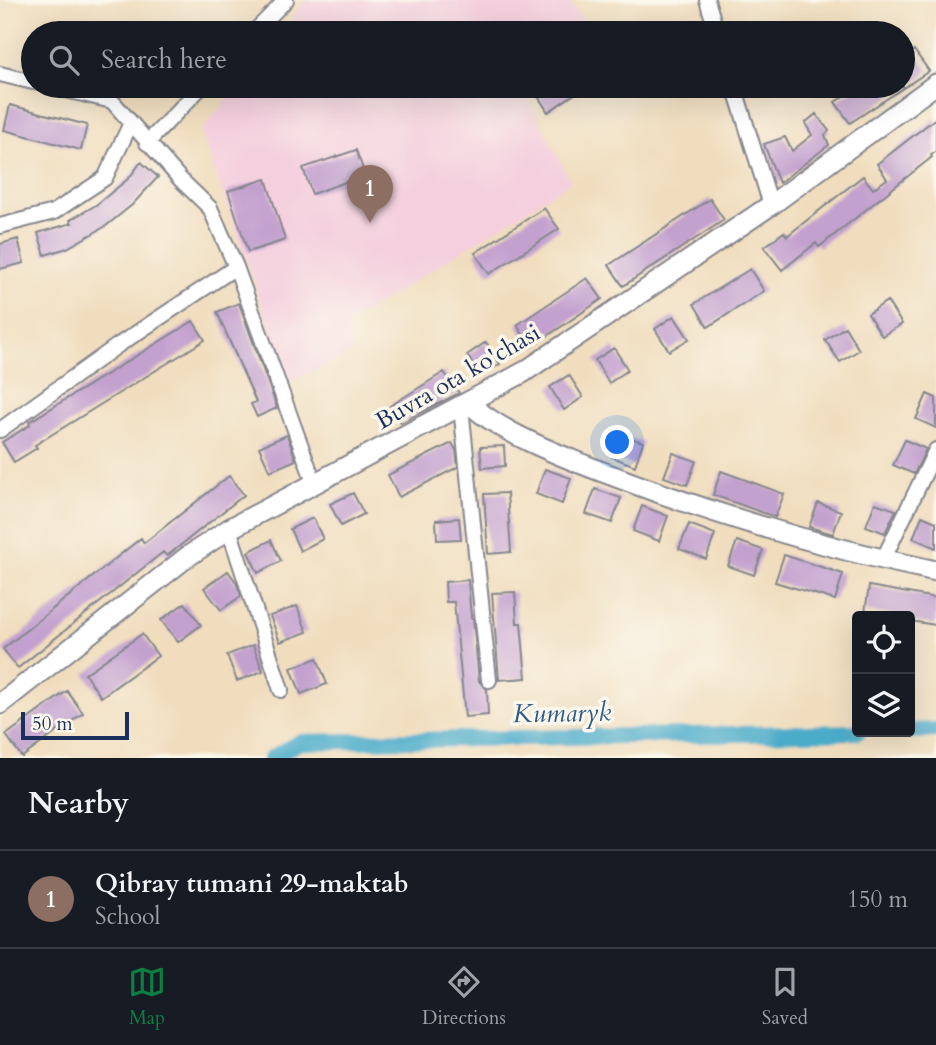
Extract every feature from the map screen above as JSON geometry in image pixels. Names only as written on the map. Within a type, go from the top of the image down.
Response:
[{"type":"main road","name":"Buvra ota ko'chasi","points":[[0,704],[187,556],[229,529],[524,372],[771,205],[936,84]]},
{"type":"main road","points":[[465,405],[549,451],[657,493],[746,523],[883,560],[936,570]]},
{"type":"street","points":[[265,21],[286,0]]},
{"type":"street","points":[[707,0],[713,21]]},
{"type":"street","points":[[0,74],[21,79]]},
{"type":"street","points":[[99,98],[112,101],[147,143],[210,208],[236,267],[315,485]]},
{"type":"street","points":[[147,143],[190,98]]},
{"type":"street","points":[[738,98],[771,205]]},
{"type":"street","points":[[0,226],[54,212],[105,178],[131,123]]},
{"type":"street","points":[[0,430],[117,346],[236,267]]},
{"type":"street","points":[[465,405],[489,680]]},
{"type":"street","points":[[883,560],[936,450]]},
{"type":"street","points":[[229,529],[281,690]]},
{"type":"shaded area","points":[[307,0],[568,0],[585,21],[290,21]]},
{"type":"shaded area","points":[[228,98],[527,98],[571,182],[346,324],[352,353],[289,382],[201,131]]},
{"type":"building","points":[[915,51],[929,71],[915,80]]},
{"type":"building","points":[[539,98],[568,98],[548,112]]},
{"type":"building","points":[[841,98],[888,98],[850,123],[835,102]]},
{"type":"building","points":[[10,105],[87,125],[81,150],[4,130]]},
{"type":"building","points":[[816,114],[829,131],[825,135],[829,145],[779,183],[764,144],[785,137],[792,151],[812,135],[805,123]]},
{"type":"building","points":[[936,118],[936,151],[932,157],[819,247],[816,243],[782,270],[764,247],[784,232],[787,236],[863,176],[873,189],[887,179],[877,164]]},
{"type":"building","points":[[356,150],[365,175],[312,194],[303,168]]},
{"type":"building","points":[[141,162],[158,177],[132,205],[106,226],[67,248],[45,255],[38,233],[72,223],[70,220],[96,205],[129,178]]},
{"type":"building","points":[[266,179],[285,240],[248,252],[228,191]]},
{"type":"building","points":[[710,199],[724,220],[623,286],[609,265]]},
{"type":"building","points":[[544,208],[559,229],[489,274],[475,253]]},
{"type":"building","points":[[18,239],[24,263],[0,269],[0,244]]},
{"type":"building","points":[[750,269],[764,291],[708,327],[694,304]]},
{"type":"building","points":[[587,278],[602,299],[531,347],[517,325]]},
{"type":"building","points":[[887,301],[902,324],[882,336],[868,314]]},
{"type":"building","points":[[239,303],[277,408],[257,417],[251,404],[256,402],[217,312]]},
{"type":"building","points":[[674,316],[689,339],[669,351],[655,329]]},
{"type":"building","points":[[193,321],[205,340],[35,445],[37,448],[14,462],[2,442],[30,425],[29,422]]},
{"type":"building","points":[[845,327],[859,350],[840,362],[825,340]]},
{"type":"building","points":[[486,342],[500,364],[481,376],[467,355]]},
{"type":"building","points":[[614,348],[628,370],[609,383],[595,360]]},
{"type":"building","points":[[444,372],[459,393],[401,423],[390,406]]},
{"type":"building","points":[[569,375],[583,397],[564,410],[550,387]]},
{"type":"building","points":[[927,394],[936,398],[936,428],[916,419]]},
{"type":"building","points":[[620,434],[643,442],[635,466],[612,457]]},
{"type":"building","points":[[287,435],[296,460],[270,471],[259,447]]},
{"type":"building","points":[[905,440],[926,449],[914,474],[893,465]]},
{"type":"building","points":[[452,443],[456,450],[458,467],[399,497],[388,475]]},
{"type":"building","points":[[504,446],[505,466],[482,468],[480,447]]},
{"type":"building","points":[[673,453],[696,461],[687,485],[664,477]]},
{"type":"building","points":[[545,469],[571,478],[562,504],[536,494]]},
{"type":"building","points":[[721,471],[784,494],[775,517],[713,495]]},
{"type":"building","points":[[229,476],[244,495],[167,556],[163,552],[18,668],[3,649],[141,538],[144,543]]},
{"type":"building","points":[[595,489],[621,498],[612,523],[586,514]]},
{"type":"building","points":[[353,493],[364,514],[341,526],[330,504]]},
{"type":"building","points":[[507,493],[511,552],[488,554],[484,494]]},
{"type":"building","points":[[818,503],[841,511],[833,534],[809,527]]},
{"type":"building","points":[[875,503],[896,510],[885,533],[866,526]]},
{"type":"building","points":[[642,506],[668,516],[659,541],[633,531]]},
{"type":"building","points":[[922,516],[936,522],[936,548],[913,538]]},
{"type":"building","points":[[313,518],[323,539],[300,551],[290,529]]},
{"type":"building","points":[[459,518],[461,539],[437,540],[436,520]]},
{"type":"building","points":[[689,524],[715,534],[706,559],[679,549]]},
{"type":"building","points":[[271,540],[281,561],[258,573],[248,552]]},
{"type":"building","points":[[737,541],[763,550],[754,575],[728,566]]},
{"type":"building","points":[[784,555],[843,574],[835,600],[775,582]]},
{"type":"building","points":[[228,571],[241,596],[221,610],[204,588]]},
{"type":"building","points":[[468,580],[479,681],[487,689],[488,715],[465,717],[454,602],[446,602],[445,582]]},
{"type":"building","points":[[869,586],[936,598],[936,625],[915,622],[915,611],[865,611]]},
{"type":"building","points":[[515,592],[526,678],[499,680],[492,593]]},
{"type":"building","points":[[185,603],[201,625],[178,642],[161,620]]},
{"type":"building","points":[[297,606],[307,632],[280,642],[270,616]]},
{"type":"building","points":[[142,634],[158,656],[101,697],[85,674]]},
{"type":"building","points":[[253,645],[263,671],[237,681],[227,655]]},
{"type":"building","points":[[317,658],[327,684],[301,694],[291,668]]},
{"type":"building","points":[[67,691],[83,713],[22,757],[6,735]]},
{"type":"waterway","name":"Kumaryk","points":[[915,731],[936,730]]},
{"type":"waterway","name":"Kumaryk","points":[[271,758],[300,742],[852,732]]},
{"type":"place","name":"Qibray tumani 29-maktab","points":[[370,223]]}]
